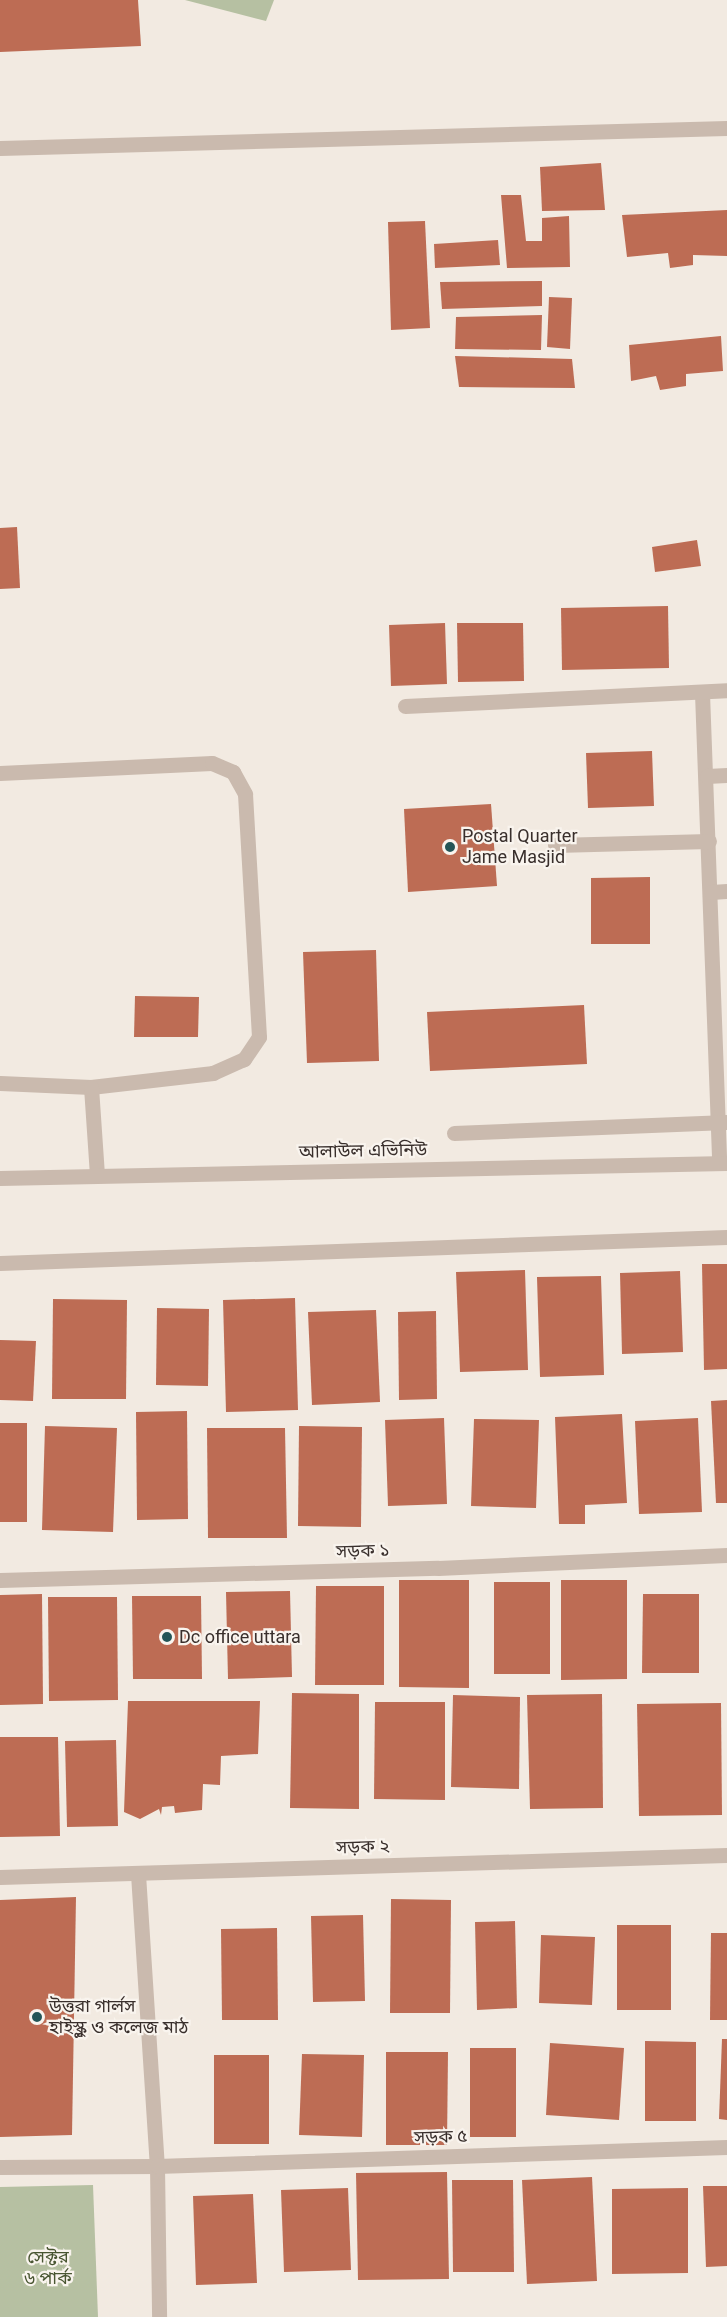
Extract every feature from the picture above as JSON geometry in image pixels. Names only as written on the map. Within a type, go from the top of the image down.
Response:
[{"type":"street","points":[[0,148],[727,128]]},
{"type":"street","points":[[405,706],[727,690]]},
{"type":"street","points":[[702,693],[711,892],[721,1022],[723,1163]]},
{"type":"street","points":[[0,773],[212,763],[233,772],[246,794],[259,1037],[244,1059],[213,1073],[91,1087],[0,1083]]},
{"type":"street","points":[[707,776],[727,775]]},
{"type":"street","points":[[555,845],[710,841]]},
{"type":"street","points":[[711,892],[727,891]]},
{"type":"street","points":[[91,1087],[97,1175]]},
{"type":"street","points":[[454,1132],[723,1122]]},
{"type":"street","name":"আলাউল এভিনিউ","points":[[0,1178],[723,1163]]},
{"type":"street","points":[[0,1263],[727,1237]]},
{"type":"street","name":"সড়ক ১","points":[[0,1580],[438,1568],[727,1555]]},
{"type":"street","name":"সড়ক ২","points":[[0,1877],[727,1855]]},
{"type":"street","points":[[138,1874],[157,2166],[159,2317]]},
{"type":"street","name":"সড়ক ৫","points":[[0,2167],[157,2166],[727,2147]]},
{"type":"green space","points":[[185,0],[274,0],[266,21]]},
{"type":"green space","name":"সেক্টর ৬ পার্ক","points":[[93,2185],[98,2317],[0,2317],[0,2187]]},
{"type":"building","points":[[0,0],[138,0],[141,46],[0,52]]},
{"type":"building","points":[[601,163],[605,210],[542,211],[540,167]]},
{"type":"building","points":[[501,195],[521,195],[526,241],[542,241],[542,218],[569,216],[570,267],[507,268]]},
{"type":"building","points":[[727,210],[727,256],[693,255],[693,265],[670,268],[668,253],[627,257],[622,215]]},
{"type":"building","points":[[425,221],[430,328],[391,330],[388,222]]},
{"type":"building","points":[[498,240],[500,265],[435,268],[434,244]]},
{"type":"building","points":[[542,281],[542,306],[442,309],[440,282]]},
{"type":"building","points":[[549,297],[572,298],[570,349],[547,347]]},
{"type":"building","points":[[542,315],[541,350],[455,349],[456,317]]},
{"type":"building","points":[[721,336],[723,371],[686,374],[686,386],[660,390],[656,376],[631,381],[629,345]]},
{"type":"building","points":[[455,356],[572,359],[575,388],[459,387]]},
{"type":"building","points":[[17,527],[20,588],[0,589],[0,528]]},
{"type":"building","points":[[697,540],[701,566],[655,572],[652,547]]},
{"type":"building","points":[[668,606],[669,668],[562,670],[561,608]]},
{"type":"building","points":[[445,623],[447,684],[391,686],[389,625]]},
{"type":"building","points":[[457,623],[523,623],[524,681],[458,682]]},
{"type":"building","points":[[652,751],[654,806],[588,808],[586,753]]},
{"type":"building","name":"Postal Quarter Jame Masjid","points":[[491,804],[497,886],[408,892],[404,809]]},
{"type":"building","points":[[650,877],[650,944],[591,944],[591,878]]},
{"type":"building","points":[[376,950],[379,1061],[307,1063],[303,952]]},
{"type":"building","points":[[135,996],[199,997],[198,1037],[134,1037]]},
{"type":"building","points":[[584,1005],[587,1064],[430,1071],[427,1012]]},
{"type":"building","points":[[702,1264],[727,1264],[727,1369],[704,1370]]},
{"type":"building","points":[[525,1270],[528,1370],[460,1372],[456,1272]]},
{"type":"building","points":[[680,1271],[683,1352],[622,1354],[620,1273]]},
{"type":"building","points":[[601,1276],[604,1375],[540,1377],[537,1277]]},
{"type":"building","points":[[295,1298],[298,1410],[226,1412],[223,1300]]},
{"type":"building","points":[[53,1299],[127,1300],[126,1399],[52,1399]]},
{"type":"building","points":[[157,1308],[209,1309],[208,1386],[156,1385]]},
{"type":"building","points":[[376,1310],[380,1402],[312,1405],[308,1312]]},
{"type":"building","points":[[436,1311],[437,1399],[399,1400],[398,1312]]},
{"type":"building","points":[[0,1340],[36,1341],[33,1401],[0,1400]]},
{"type":"building","points":[[727,1400],[727,1503],[716,1503],[711,1401]]},
{"type":"building","points":[[187,1411],[188,1519],[137,1520],[136,1412]]},
{"type":"building","points":[[622,1414],[627,1503],[585,1505],[585,1524],[559,1524],[555,1417]]},
{"type":"building","points":[[444,1418],[447,1504],[388,1506],[385,1420]]},
{"type":"building","points":[[698,1418],[702,1512],[639,1514],[635,1421]]},
{"type":"building","points":[[474,1419],[539,1420],[536,1508],[471,1506]]},
{"type":"building","points":[[0,1423],[27,1423],[27,1522],[0,1522]]},
{"type":"building","points":[[45,1426],[117,1428],[113,1532],[42,1530]]},
{"type":"building","points":[[299,1426],[362,1427],[361,1527],[298,1526]]},
{"type":"building","points":[[207,1428],[285,1428],[287,1538],[208,1538]]},
{"type":"building","points":[[399,1580],[469,1580],[469,1688],[399,1687]]},
{"type":"building","points":[[561,1580],[627,1580],[627,1679],[561,1680]]},
{"type":"building","points":[[494,1582],[550,1582],[550,1674],[494,1674]]},
{"type":"building","points":[[316,1586],[384,1586],[384,1685],[315,1685]]},
{"type":"building","points":[[290,1591],[292,1677],[228,1679],[226,1592]]},
{"type":"building","points":[[42,1594],[43,1704],[0,1705],[0,1595]]},
{"type":"building","points":[[643,1594],[699,1594],[699,1673],[642,1673]]},
{"type":"building","name":"Dc office uttara","points":[[132,1596],[201,1596],[202,1679],[133,1679]]},
{"type":"building","points":[[48,1597],[117,1597],[118,1700],[49,1701]]},
{"type":"building","points":[[292,1693],[359,1694],[359,1809],[290,1808]]},
{"type":"building","points":[[602,1694],[603,1808],[530,1809],[527,1695]]},
{"type":"building","points":[[453,1695],[520,1697],[519,1789],[451,1787]]},
{"type":"building","points":[[128,1701],[260,1701],[258,1754],[221,1756],[220,1785],[203,1784],[202,1810],[175,1813],[174,1806],[162,1807],[161,1815],[159,1809],[140,1819],[124,1812]]},
{"type":"building","points":[[375,1702],[445,1702],[445,1800],[374,1799]]},
{"type":"building","points":[[721,1703],[722,1815],[639,1816],[637,1704]]},
{"type":"building","points":[[0,1737],[58,1737],[60,1836],[0,1837]]},
{"type":"building","points":[[116,1740],[118,1826],[67,1827],[65,1741]]},
{"type":"building","name":"উত্তরা গার্লস হাইস্কুল ও কলেজ মাঠ","points":[[76,1897],[72,2135],[0,2137],[0,1900]]},
{"type":"building","points":[[391,1899],[451,1900],[450,2013],[390,2013]]},
{"type":"building","points":[[363,1915],[365,2001],[313,2002],[311,1916]]},
{"type":"building","points":[[515,1921],[517,2008],[477,2010],[475,1922]]},
{"type":"building","points":[[617,1925],[671,1925],[671,2010],[617,2010]]},
{"type":"building","points":[[277,1928],[278,2020],[222,2020],[221,1929]]},
{"type":"building","points":[[711,1933],[727,1933],[727,2020],[710,2020]]},
{"type":"building","points":[[541,1935],[595,1937],[592,2005],[539,2003]]},
{"type":"building","points":[[722,2039],[727,2039],[727,2120],[719,2119]]},
{"type":"building","points":[[645,2041],[696,2042],[696,2121],[645,2121]]},
{"type":"building","points":[[550,2043],[624,2048],[619,2120],[546,2115]]},
{"type":"building","points":[[470,2048],[516,2048],[516,2137],[470,2137]]},
{"type":"building","points":[[386,2052],[448,2052],[447,2145],[386,2145]]},
{"type":"building","points":[[302,2054],[364,2055],[362,2137],[299,2135]]},
{"type":"building","points":[[214,2055],[269,2055],[269,2144],[214,2144]]},
{"type":"building","points":[[447,2172],[449,2279],[358,2280],[356,2173]]},
{"type":"building","points":[[592,2177],[597,2281],[527,2284],[522,2180]]},
{"type":"building","points":[[452,2180],[513,2180],[514,2272],[453,2272]]},
{"type":"building","points":[[703,2186],[727,2186],[727,2266],[706,2267]]},
{"type":"building","points":[[348,2188],[351,2270],[284,2272],[281,2190]]},
{"type":"building","points":[[688,2188],[688,2273],[612,2274],[612,2189]]},
{"type":"building","points":[[253,2194],[257,2283],[196,2285],[193,2196]]},
{"type":"place","name":"Postal Quarter Jame Masjid","points":[[450,847]]},
{"type":"place","name":"Dc office uttara","points":[[167,1637]]},
{"type":"place","name":"উত্তরা গার্লস হাইস্কুল ও কলেজ মাঠ","points":[[37,2017]]}]
